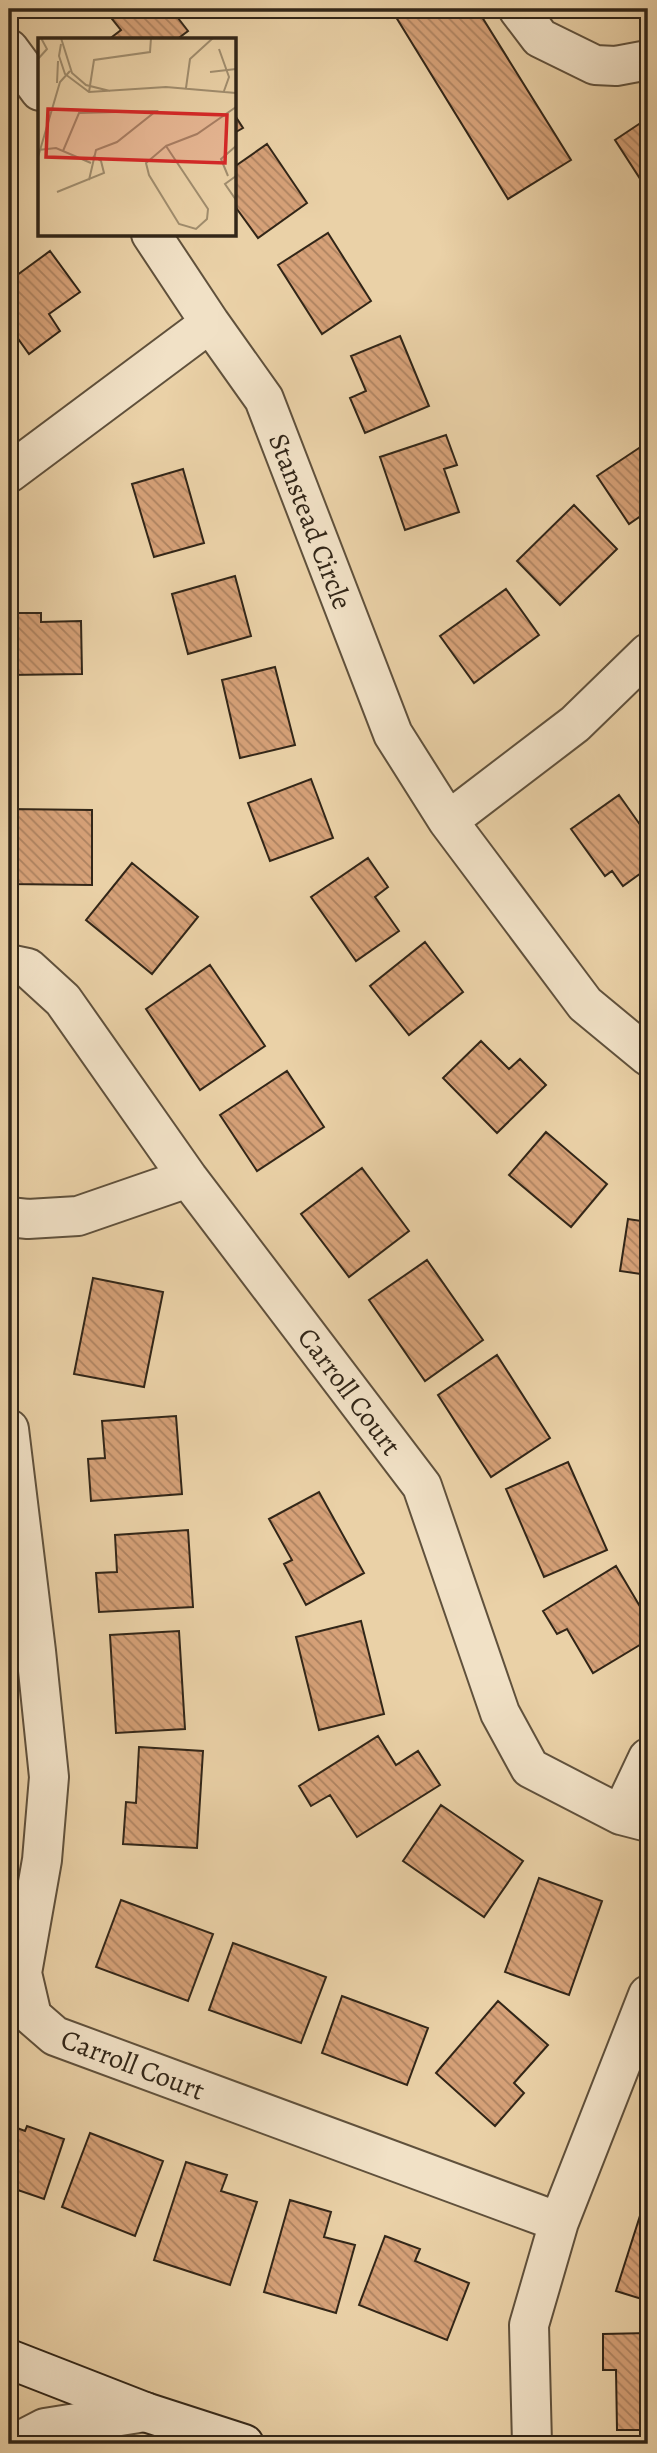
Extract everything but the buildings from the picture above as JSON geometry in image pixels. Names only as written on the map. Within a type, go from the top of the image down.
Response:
[{"type":"street","points":[[518,9],[540,38],[595,65],[617,66],[648,60]]},
{"type":"street","points":[[9,49],[38,88]]},
{"type":"street","name":"Stanstead Circle","points":[[152,236],[264,399],[393,734],[448,821],[585,1004],[648,1056]]},
{"type":"street","points":[[9,473],[210,323]]},
{"type":"street","points":[[448,821],[575,724],[648,653]]},
{"type":"street","name":"Carroll Court","points":[[9,964],[28,968],[64,1000],[188,1178],[422,1486],[500,1713],[530,1768],[635,1819]]},
{"type":"street","points":[[9,1217],[29,1219],[78,1216],[188,1178]]},
{"type":"street","name":"Carroll Court","points":[[9,1429],[49,1777],[43,1860],[22,1973],[32,2016],[55,2036],[559,2222]]},
{"type":"street","points":[[635,1819],[648,1758]]},
{"type":"street","points":[[532,2444],[529,2325],[559,2222],[648,1995]]},
{"type":"street","points":[[9,2361],[145,2412],[244,2444]]},
{"type":"street","points":[[14,2444],[45,2428],[145,2412]]}]
